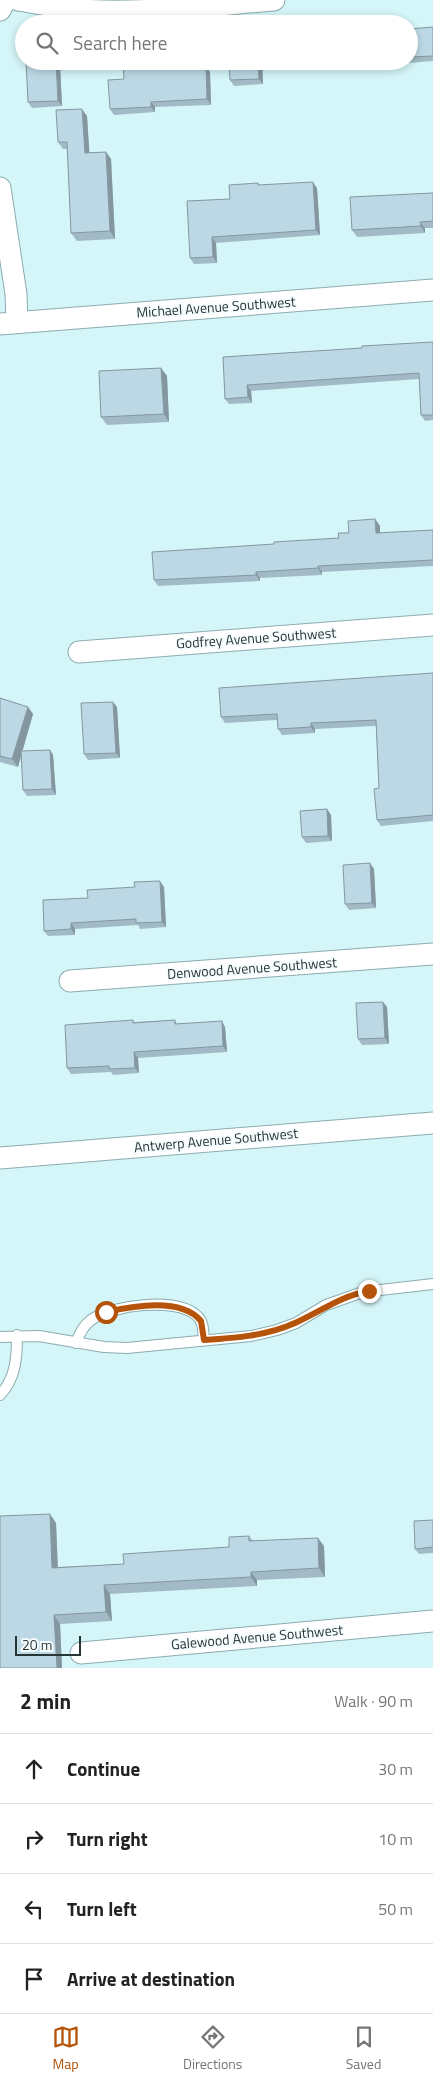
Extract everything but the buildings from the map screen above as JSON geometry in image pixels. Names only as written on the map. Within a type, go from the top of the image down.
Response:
[{"type":"street","points":[[0,10],[5,0]]},
{"type":"street","points":[[18,0],[70,9],[120,10],[169,9],[274,0]]},
{"type":"street","points":[[0,188],[16,294],[9,323]]},
{"type":"street","name":"Michael Avenue Southwest","points":[[9,323],[433,290]]},
{"type":"street","name":"Godfrey Avenue Southwest","points":[[79,652],[433,625]]},
{"type":"street","name":"Denwood Avenue Southwest","points":[[70,981],[433,954]]},
{"type":"street","name":"Antwerp Avenue Southwest","points":[[0,1158],[433,1123]]},
{"type":"street","name":"Galewood Avenue Southwest","points":[[80,1653],[433,1621]]},
{"type":"lane","points":[[0,1337],[17,1335],[53,1337],[76,1343],[128,1348],[251,1336],[296,1323],[326,1305],[363,1292],[433,1284]]},
{"type":"lane","points":[[76,1343],[79,1334],[92,1319],[106,1312],[153,1305],[180,1308],[196,1315],[201,1321],[204,1340]]},
{"type":"lane","points":[[0,1395],[11,1380],[15,1368],[17,1335]]},
{"type":"route","points":[[106,1312],[134,1306],[153,1305],[180,1308],[190,1311],[201,1321],[204,1340],[265,1334],[296,1323],[326,1305],[369,1291]]}]
